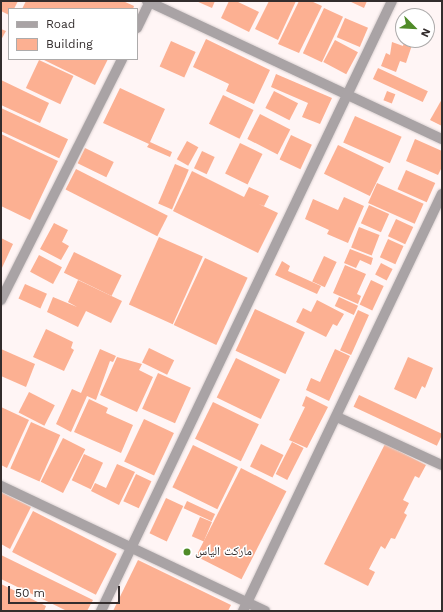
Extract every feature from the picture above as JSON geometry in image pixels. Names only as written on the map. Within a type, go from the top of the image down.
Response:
[{"type":"street","points":[[138,26],[149,1],[347,97],[442,139]]},
{"type":"street","points":[[101,611],[132,550],[347,97],[357,71],[392,1]]},
{"type":"street","points":[[1,300],[121,60]]},
{"type":"street","points":[[245,607],[337,417],[442,194]]},
{"type":"street","points":[[337,417],[442,465]]},
{"type":"street","points":[[1,486],[245,607],[265,611]]},
{"type":"building","points":[[1,1],[18,1],[14,8],[8,8],[8,14],[1,11]]},
{"type":"building","points":[[26,1],[123,1],[134,6],[133,8],[22,8]]},
{"type":"building","points":[[196,1],[215,1],[212,8]]},
{"type":"building","points":[[229,1],[236,1],[259,12],[249,32],[221,18]]},
{"type":"building","points":[[269,1],[296,1],[278,40],[255,29]]},
{"type":"building","points":[[299,1],[311,1],[322,6],[299,53],[278,44]]},
{"type":"building","points":[[349,1],[367,1],[364,8]]},
{"type":"building","points":[[324,8],[343,17],[322,62],[303,53]]},
{"type":"building","points":[[345,18],[368,28],[360,47],[337,37]]},
{"type":"building","points":[[1,29],[6,31],[1,40]]},
{"type":"building","points":[[206,39],[270,70],[254,104],[226,91],[229,84],[193,67]]},
{"type":"building","points":[[335,40],[358,52],[346,74],[323,62]]},
{"type":"building","points":[[171,41],[196,52],[184,78],[160,67]]},
{"type":"building","points":[[392,42],[395,43],[395,48],[411,48],[406,63],[400,61],[396,72],[381,66],[386,53],[390,55]]},
{"type":"building","points":[[39,60],[73,76],[60,104],[26,88]]},
{"type":"building","points":[[44,60],[108,60],[95,85]]},
{"type":"building","points":[[378,68],[428,91],[423,102],[373,79]]},
{"type":"building","points":[[276,74],[332,98],[320,124],[302,117],[308,103],[271,87]]},
{"type":"building","points":[[1,80],[49,103],[40,123],[1,105]]},
{"type":"building","points":[[120,88],[165,109],[150,142],[172,152],[170,157],[147,147],[149,144],[103,123]]},
{"type":"building","points":[[274,91],[298,103],[289,120],[265,108]]},
{"type":"building","points":[[387,91],[395,94],[392,104],[383,100]]},
{"type":"building","points":[[223,95],[254,110],[240,139],[209,124]]},
{"type":"building","points":[[442,99],[442,126],[430,120]]},
{"type":"building","points":[[1,108],[68,139],[59,158],[1,131]]},
{"type":"building","points":[[260,114],[290,129],[278,154],[247,139]]},
{"type":"building","points":[[355,116],[402,137],[390,163],[343,142]]},
{"type":"building","points":[[1,134],[58,161],[30,220],[1,206]]},
{"type":"building","points":[[291,135],[312,145],[300,169],[280,159]]},
{"type":"building","points":[[415,139],[442,151],[442,167],[438,175],[406,161]]},
{"type":"building","points":[[187,141],[198,147],[188,166],[177,159]]},
{"type":"building","points":[[240,143],[262,154],[248,185],[225,174]]},
{"type":"building","points":[[338,145],[384,167],[370,196],[324,174]]},
{"type":"building","points":[[85,148],[114,162],[106,177],[78,163]]},
{"type":"building","points":[[202,151],[215,157],[207,174],[194,168]]},
{"type":"building","points":[[175,164],[189,170],[172,209],[158,204]]},
{"type":"building","points":[[76,169],[168,216],[157,236],[66,189]]},
{"type":"building","points":[[406,170],[435,183],[427,202],[397,189]]},
{"type":"building","points":[[192,171],[244,197],[249,187],[269,196],[264,206],[259,204],[278,213],[258,253],[173,211]]},
{"type":"building","points":[[377,183],[424,204],[415,224],[368,203]]},
{"type":"building","points":[[344,197],[364,206],[348,243],[327,234],[329,230],[305,219],[313,199],[338,210]]},
{"type":"building","points":[[369,205],[389,214],[381,232],[361,223]]},
{"type":"building","points":[[396,219],[413,227],[405,244],[388,236]]},
{"type":"building","points":[[54,223],[68,230],[62,242],[69,246],[61,260],[40,249]]},
{"type":"building","points":[[359,227],[380,235],[372,255],[351,248]]},
{"type":"building","points":[[159,237],[203,257],[173,324],[129,305]]},
{"type":"building","points":[[1,238],[13,244],[1,270]]},
{"type":"building","points":[[388,239],[404,246],[395,264],[380,257]]},
{"type":"building","points":[[350,249],[373,258],[371,265],[360,260],[356,268],[344,263]]},
{"type":"building","points":[[74,252],[122,275],[112,296],[64,273]]},
{"type":"building","points":[[39,255],[62,267],[53,284],[30,272]]},
{"type":"building","points":[[324,256],[337,262],[325,287],[312,281]]},
{"type":"building","points":[[205,258],[248,278],[216,345],[174,325]]},
{"type":"building","points":[[282,261],[290,266],[288,271],[321,286],[317,294],[275,275]]},
{"type":"building","points":[[381,263],[393,269],[387,280],[375,275]]},
{"type":"building","points":[[345,265],[366,274],[357,294],[361,296],[358,304],[333,293]]},
{"type":"building","points":[[78,280],[122,301],[111,323],[86,311],[78,327],[47,312],[53,297],[77,307],[68,302]]},
{"type":"building","points":[[371,280],[384,286],[372,310],[360,304]]},
{"type":"building","points":[[25,284],[47,294],[40,308],[18,299]]},
{"type":"building","points":[[339,297],[358,306],[354,315],[335,306]]},
{"type":"building","points":[[317,300],[344,314],[337,326],[333,324],[326,337],[296,322],[303,308],[311,312]]},
{"type":"building","points":[[255,309],[305,332],[285,374],[236,351]]},
{"type":"building","points":[[358,310],[369,315],[351,355],[340,350]]},
{"type":"building","points":[[46,329],[73,342],[71,348],[74,350],[64,371],[33,357]]},
{"type":"building","points":[[149,348],[174,360],[167,375],[142,362]]},
{"type":"building","points":[[1,349],[35,364],[26,387],[1,376]]},
{"type":"building","points":[[100,349],[116,356],[113,362],[110,361],[96,400],[87,396],[71,432],[56,424],[72,389],[81,393]]},
{"type":"building","points":[[335,349],[350,356],[329,401],[306,390],[311,378],[320,382]]},
{"type":"building","points":[[117,357],[142,364],[139,370],[153,377],[137,412],[100,395]]},
{"type":"building","points":[[408,357],[433,368],[425,388],[422,386],[416,399],[394,389]]},
{"type":"building","points":[[236,358],[280,379],[261,419],[217,398]]},
{"type":"building","points":[[158,373],[191,388],[175,423],[142,409]]},
{"type":"building","points":[[29,392],[55,405],[44,426],[19,412]]},
{"type":"building","points":[[359,395],[442,434],[437,446],[354,407]]},
{"type":"building","points":[[306,396],[328,407],[307,448],[289,440],[305,407],[302,406]]},
{"type":"building","points":[[89,399],[108,408],[106,413],[133,425],[121,453],[74,432]]},
{"type":"building","points":[[213,402],[259,424],[241,461],[195,439]]},
{"type":"building","points":[[1,407],[29,420],[7,468],[1,465]]},
{"type":"building","points":[[144,419],[174,433],[154,476],[124,462]]},
{"type":"building","points":[[31,422],[60,435],[39,482],[10,469]]},
{"type":"building","points":[[63,438],[85,449],[63,493],[41,482]]},
{"type":"building","points":[[292,442],[304,448],[287,480],[276,474]]},
{"type":"building","points":[[261,444],[283,455],[273,477],[250,466]]},
{"type":"building","points":[[385,444],[426,465],[419,478],[415,476],[403,500],[409,503],[404,513],[407,515],[395,539],[391,538],[385,549],[381,546],[369,569],[375,572],[368,586],[324,564]]},
{"type":"building","points":[[193,445],[238,467],[217,509],[172,487]]},
{"type":"building","points":[[84,454],[103,463],[91,489],[72,480]]},
{"type":"building","points":[[117,464],[135,472],[119,505],[91,491],[95,483],[106,488]]},
{"type":"building","points":[[241,468],[286,491],[241,579],[196,556]]},
{"type":"building","points":[[136,474],[151,481],[139,508],[123,501]]},
{"type":"building","points":[[1,492],[31,507],[10,549],[1,544]]},
{"type":"building","points":[[166,498],[183,506],[167,541],[150,533]]},
{"type":"building","points":[[187,501],[215,514],[212,521],[184,508]]},
{"type":"building","points":[[33,511],[117,554],[96,595],[12,552]]},
{"type":"building","points":[[200,517],[212,522],[204,541],[192,536]]},
{"type":"building","points":[[1,555],[93,600],[87,611],[67,611],[1,579]]},
{"type":"building","points":[[138,560],[231,605],[228,611],[113,611]]},
{"type":"building","points":[[1,584],[46,606],[44,611],[1,611]]},
{"type":"place","name":"مارکت الیاس","points":[[187,552]]}]
